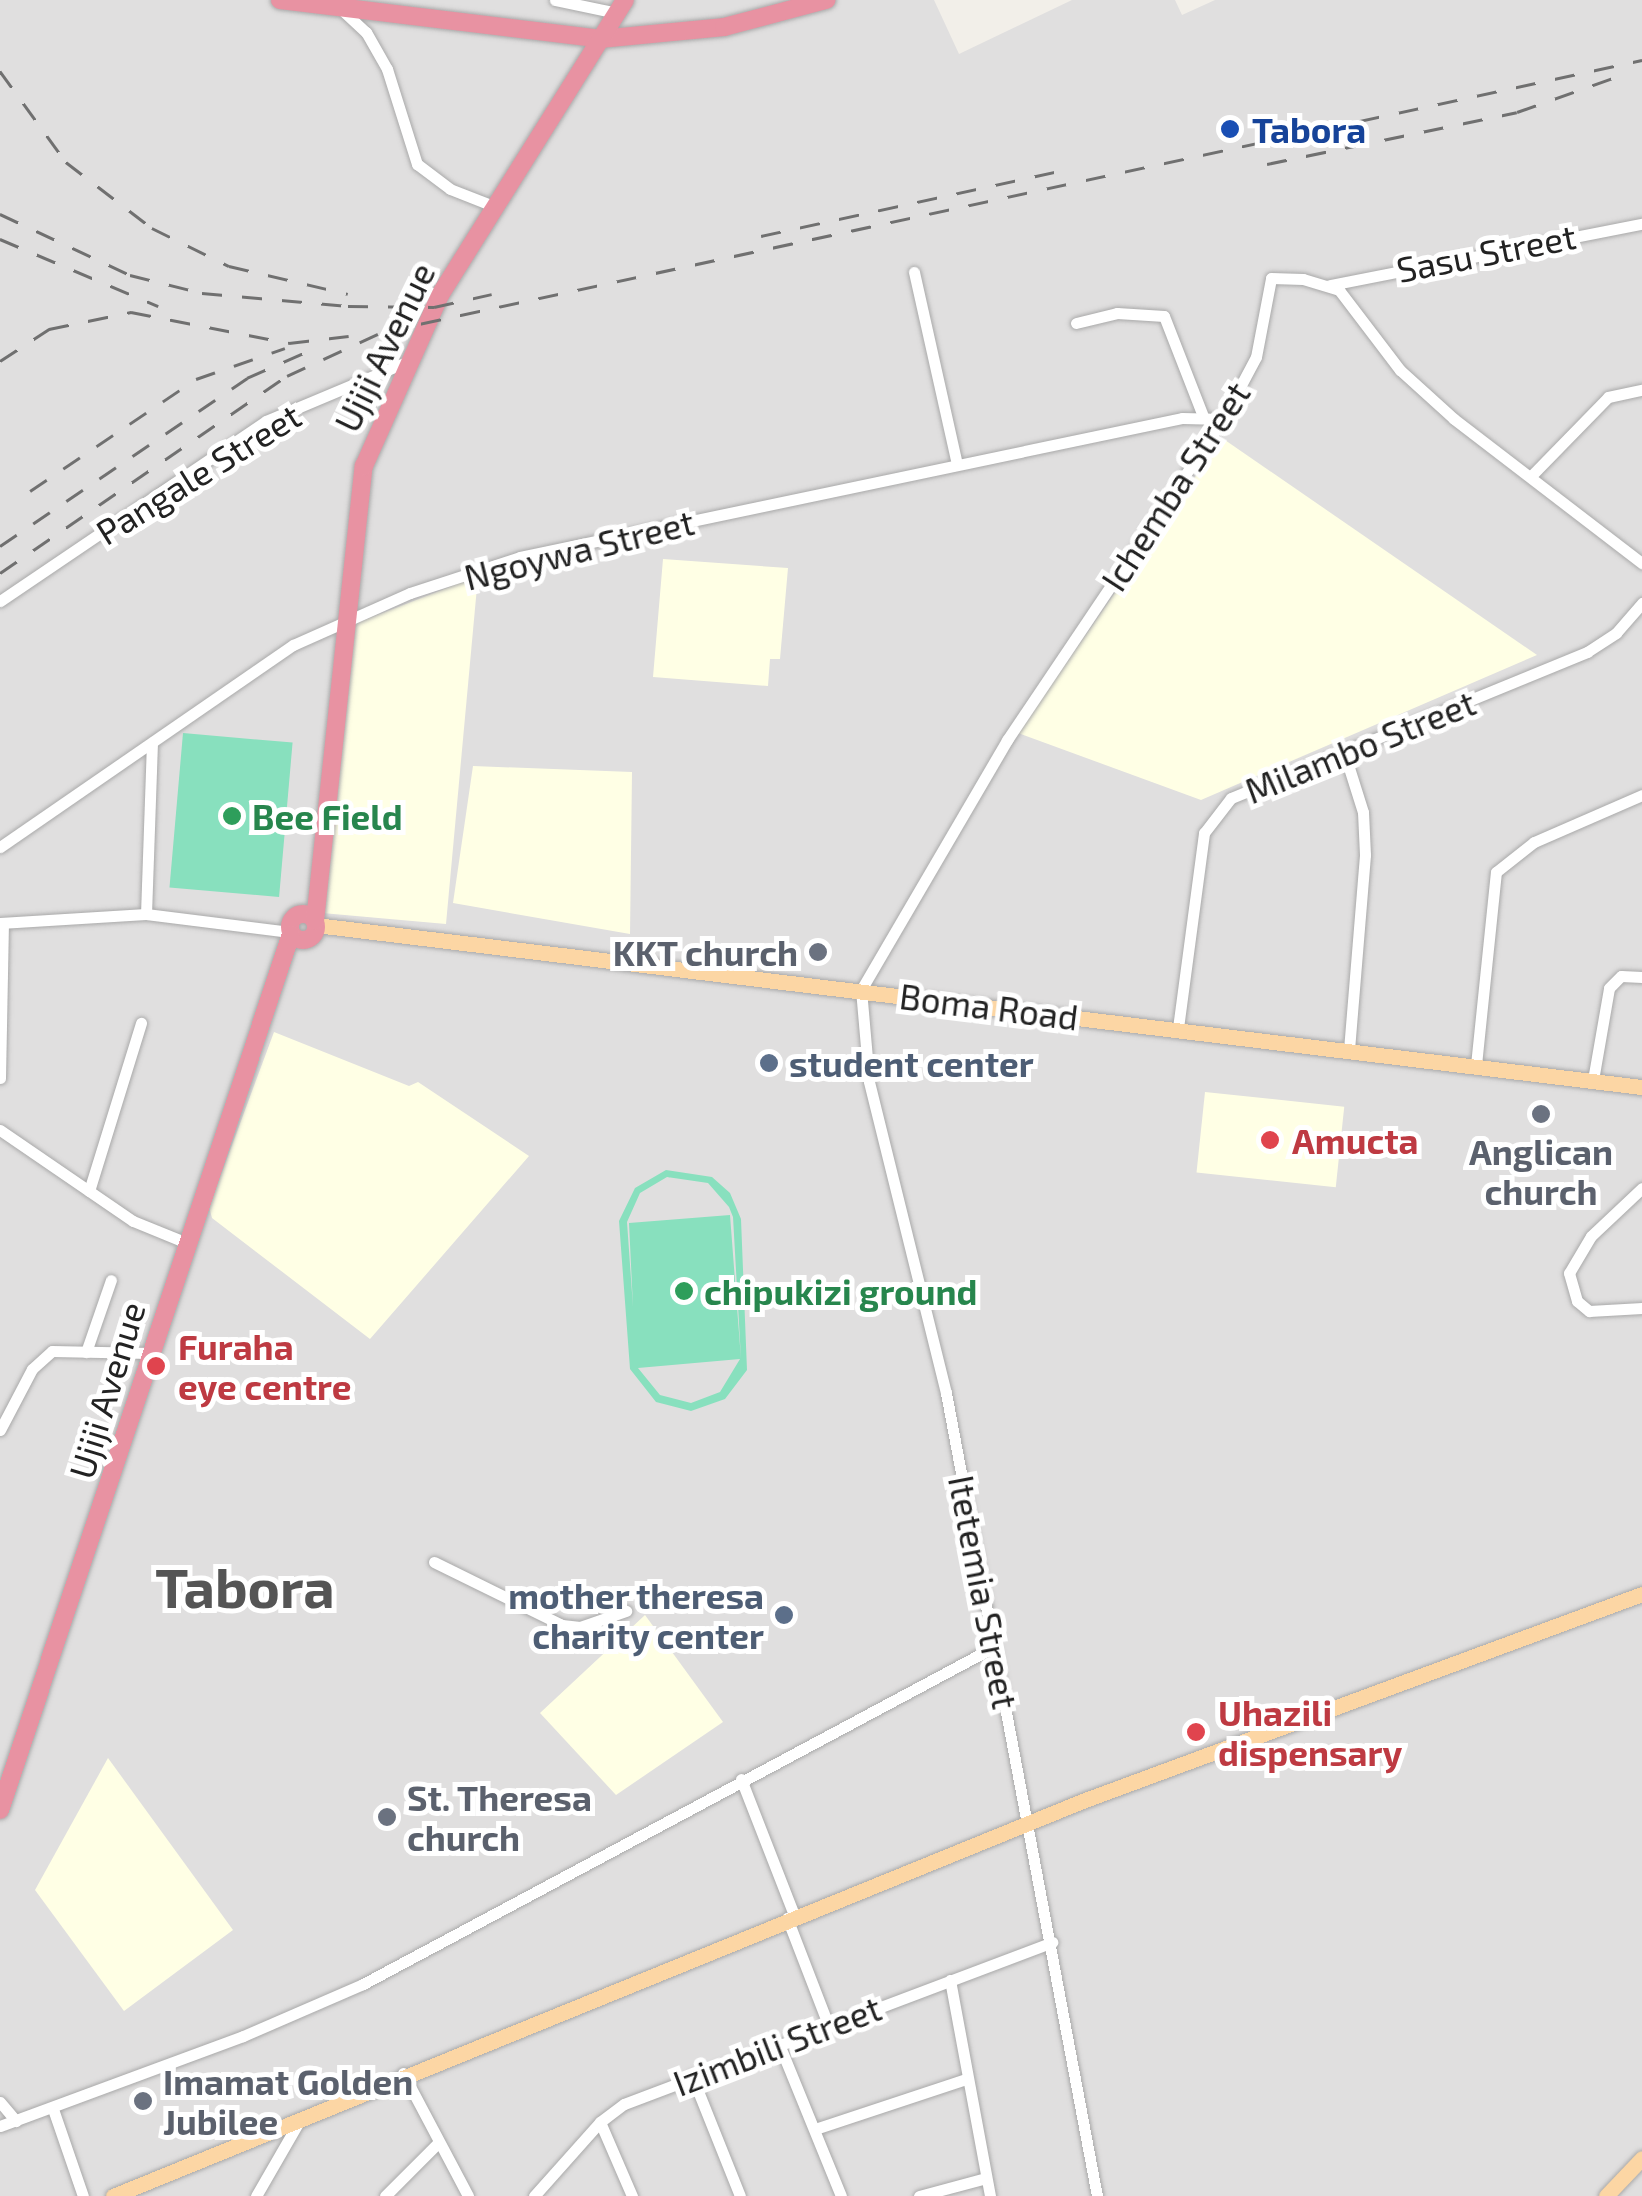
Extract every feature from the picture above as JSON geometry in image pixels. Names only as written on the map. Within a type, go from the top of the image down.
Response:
[{"type":"highway","points":[[281,0],[600,39],[724,27],[826,0]]},
{"type":"highway","name":"Ujiji Avenue","points":[[0,1810],[83,1577],[150,1353],[276,989],[318,886],[364,466],[404,362],[621,6]]},
{"type":"main road","name":"Boma Road","points":[[302,928],[861,990],[1642,1087]]},
{"type":"main road","points":[[113,2196],[402,2073],[790,1916],[1642,1594]]},
{"type":"main road","points":[[1606,2196],[1642,2158]]},
{"type":"street","points":[[555,0],[621,6]]},
{"type":"street","points":[[340,8],[366,32],[387,69],[417,164],[450,189],[496,207]]},
{"type":"street","name":"Sasu Street","points":[[1330,286],[1642,224]]},
{"type":"street","points":[[914,272],[957,464]]},
{"type":"street","name":"Ichemba Street","points":[[861,990],[1007,740],[1222,419],[1256,358],[1268,281],[1279,276],[1330,286]]},
{"type":"street","points":[[1330,286],[1400,370],[1639,554]]},
{"type":"street","points":[[1076,323],[1117,312],[1164,316],[1203,416]]},
{"type":"street","name":"Pangale Street","points":[[0,600],[266,421],[404,362]]},
{"type":"street","points":[[1532,475],[1608,397],[1642,390]]},
{"type":"street","name":"Ngoywa Street","points":[[0,847],[293,645],[345,620],[520,556],[957,464],[1203,416],[1222,419]]},
{"type":"street","name":"Milambo Street","points":[[1178,1028],[1204,833],[1212,815],[1230,798],[1345,755],[1604,643],[1642,603]]},
{"type":"street","points":[[146,914],[152,745]]},
{"type":"street","points":[[1345,755],[1363,812],[1365,855],[1349,1050]]},
{"type":"street","points":[[1476,1065],[1496,872],[1534,842],[1642,795]]},
{"type":"street","points":[[0,1078],[2,923],[146,914],[302,928]]},
{"type":"street","points":[[1593,1080],[1610,988],[1621,976],[1642,977]]},
{"type":"street","name":"Itetemia Street","points":[[861,990],[869,1081],[946,1393],[1097,2196]]},
{"type":"street","points":[[89,1191],[141,1022]]},
{"type":"street","points":[[0,1130],[134,1221],[188,1243]]},
{"type":"street","points":[[1642,1188],[1591,1236],[1569,1274],[1577,1301],[1589,1311],[1642,1308]]},
{"type":"street","points":[[86,1352],[111,1280]]},
{"type":"street","points":[[0,1430],[41,1358],[86,1352],[150,1353]]},
{"type":"street","points":[[434,1562],[562,1626],[580,1628],[626,1612]]},
{"type":"street","points":[[0,2126],[53,2110],[363,1984],[992,1648]]},
{"type":"street","points":[[741,1779],[828,2024]]},
{"type":"street","name":"Izimbili Street","points":[[534,2196],[600,2122],[692,2076],[1052,1942]]},
{"type":"street","points":[[950,1980],[990,2196]]},
{"type":"street","points":[[779,2044],[841,2196]]},
{"type":"street","points":[[402,2073],[468,2196]]},
{"type":"street","points":[[692,2076],[740,2196]]},
{"type":"street","points":[[815,2129],[966,2079]]},
{"type":"street","points":[[0,2102],[16,2121]]},
{"type":"street","points":[[53,2110],[83,2196]]},
{"type":"street","points":[[256,2196],[302,2118]]},
{"type":"street","points":[[600,2122],[632,2196]]},
{"type":"street","points":[[385,2196],[438,2143]]},
{"type":"street","points":[[919,2196],[986,2178]]},
{"type":"shaded area","points":[[0,0],[934,0],[959,54],[1072,0],[1175,0],[1182,15],[1215,0],[1642,0],[1642,2196],[0,2196]]},
{"type":"shaded area","points":[[1222,438],[1537,655],[1201,800],[1018,733]]},
{"type":"shaded area","points":[[663,559],[788,568],[780,659],[770,659],[768,686],[653,677]]},
{"type":"shaded area","points":[[478,576],[446,924],[322,913],[349,626]]},
{"type":"shaded area","points":[[473,766],[632,772],[630,934],[453,903]]},
{"type":"shaded area","points":[[274,1032],[409,1086],[418,1082],[529,1156],[370,1339],[212,1218],[209,1207]]},
{"type":"shaded area","name":"Amucta","points":[[1205,1092],[1344,1107],[1336,1187],[1197,1173]]},
{"type":"shaded area","points":[[645,1615],[723,1722],[616,1795],[540,1713]]},
{"type":"shaded area","points":[[108,1758],[233,1930],[124,2011],[35,1890]]},
{"type":"green space","name":"Bee Field","points":[[183,733],[293,743],[279,897],[169,887]]},
{"type":"green space","name":"chipukizi ground","points":[[666,1170],[712,1177],[730,1193],[741,1219],[747,1370],[725,1399],[691,1411],[656,1402],[630,1369],[619,1221],[635,1188]],"holes":[[[667,1177],[708,1183],[729,1207],[733,1217],[741,1359],[730,1215],[629,1223],[633,1307],[627,1222],[640,1193]],[[740,1359],[720,1392],[691,1403],[660,1395],[638,1368]]]},
{"type":"railway","points":[[0,573],[287,376],[382,332],[1642,60]]},
{"type":"railway","points":[[0,71],[66,162],[152,228],[229,266],[348,294]]},
{"type":"railway","points":[[1267,164],[1517,112],[1616,77]]},
{"type":"railway","points":[[761,236],[1069,169]]},
{"type":"railway","points":[[0,214],[130,275],[202,293],[348,306],[434,307],[492,294]]},
{"type":"railway","points":[[0,239],[158,306]]},
{"type":"railway","points":[[0,361],[49,329],[131,312],[289,343],[349,336]]},
{"type":"railway","points":[[30,491],[196,379],[285,348]]},
{"type":"railway","points":[[0,546],[247,378],[306,352]]},
{"type":"place","name":"Tabora","points":[[1230,129]]},
{"type":"place","name":"Bee Field","points":[[232,816]]},
{"type":"place","name":"KKT church","points":[[818,952]]},
{"type":"place","name":"student center","points":[[769,1063]]},
{"type":"place","name":"Anglican church","points":[[1541,1114]]},
{"type":"place","name":"Amucta","points":[[1270,1140]]},
{"type":"place","name":"chipukizi ground","points":[[684,1291]]},
{"type":"place","name":"Furaha eye centre","points":[[156,1366]]},
{"type":"place","name":"mother theresa charity center","points":[[784,1615]]},
{"type":"place","name":"Uhazili dispensary","points":[[1196,1732]]},
{"type":"place","name":"St. Theresa church","points":[[387,1817]]},
{"type":"place","name":"Imamat Golden Jubilee","points":[[143,2101]]},
{"type":"district","name":"Tabora","points":[[245,1587]]}]
